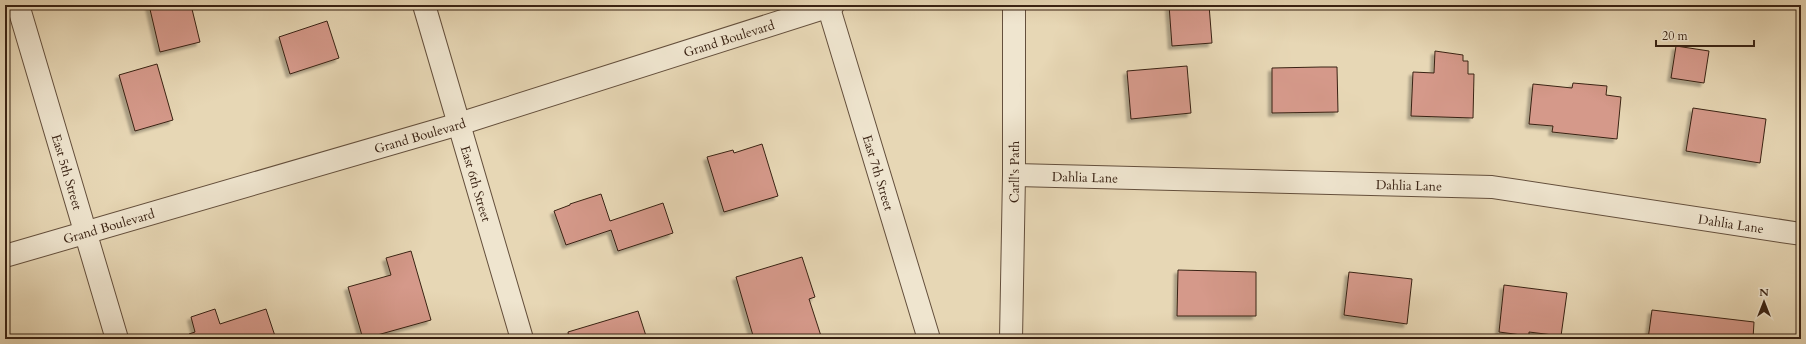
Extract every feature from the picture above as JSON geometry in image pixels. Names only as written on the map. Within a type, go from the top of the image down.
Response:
[{"type":"street","name":"East 5th Street","points":[[18,5],[117,339]]},
{"type":"street","name":"East 6th Street","points":[[424,5],[522,339]]},
{"type":"street","name":"Grand Boulevard","points":[[5,256],[458,124],[830,5]]},
{"type":"street","name":"East 7th Street","points":[[830,5],[930,339]]},
{"type":"street","name":"Carll's Path","points":[[1011,339],[1014,175],[1014,5]]},
{"type":"street","name":"Dahlia Lane","points":[[1014,175],[1492,187],[1801,234]]},
{"type":"building","points":[[149,5],[191,5],[200,42],[160,52]]},
{"type":"building","points":[[1169,5],[1209,5],[1212,43],[1172,46]]},
{"type":"building","points":[[327,21],[339,58],[290,74],[279,37]]},
{"type":"building","points":[[1676,46],[1709,51],[1704,83],[1671,78]]},
{"type":"building","points":[[1435,51],[1463,55],[1463,61],[1468,61],[1468,74],[1474,74],[1473,118],[1411,116],[1413,72],[1434,73]]},
{"type":"building","points":[[157,64],[173,120],[135,131],[119,75]]},
{"type":"building","points":[[1187,66],[1191,113],[1131,119],[1127,71]]},
{"type":"building","points":[[1337,67],[1338,112],[1272,113],[1272,68]]},
{"type":"building","points":[[1573,83],[1607,86],[1606,95],[1621,97],[1617,139],[1552,132],[1553,126],[1529,124],[1533,84],[1572,88]]},
{"type":"building","points":[[1693,108],[1766,119],[1760,163],[1686,151]]},
{"type":"building","points":[[762,144],[778,196],[724,212],[707,157],[733,150],[734,153]]},
{"type":"building","points":[[601,194],[610,221],[663,203],[673,233],[618,251],[611,230],[566,245],[554,211]]},
{"type":"building","points":[[411,251],[431,320],[363,339],[348,287],[391,275],[386,258]]},
{"type":"building","points":[[802,257],[815,297],[809,299],[822,339],[754,339],[736,277]]},
{"type":"building","points":[[1178,270],[1256,272],[1256,316],[1177,316]]},
{"type":"building","points":[[1349,272],[1412,279],[1407,324],[1344,315]]},
{"type":"building","points":[[1504,285],[1567,293],[1561,336],[1529,332],[1529,336],[1499,332]]},
{"type":"building","points":[[215,309],[220,324],[266,309],[276,339],[190,339],[189,334],[195,332],[191,317]]},
{"type":"building","points":[[1652,310],[1754,322],[1753,339],[1648,339]]},
{"type":"building","points":[[638,311],[647,339],[569,339],[568,332]]}]
